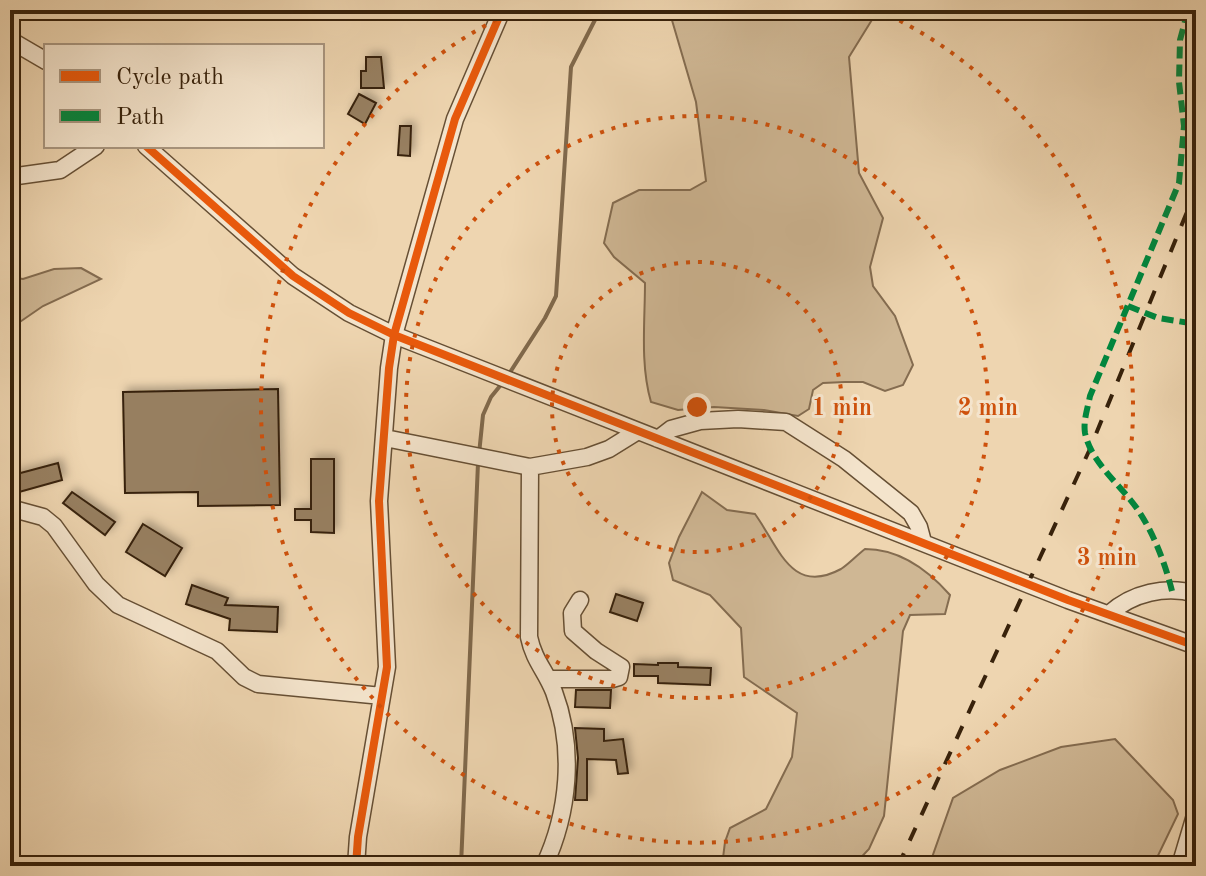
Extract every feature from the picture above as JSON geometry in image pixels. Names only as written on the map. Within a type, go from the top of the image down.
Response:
[{"type":"street","points":[[68,10],[78,10]]},
{"type":"street","points":[[356,866],[358,837],[387,667],[379,501],[394,335],[455,119],[502,10]]},
{"type":"street","points":[[10,40],[44,60]]},
{"type":"street","points":[[10,177],[60,170],[93,148]]},
{"type":"street","points":[[148,148],[293,276],[349,313],[394,335],[1196,646]]},
{"type":"street","points":[[658,439],[671,429],[700,421],[738,419],[786,422],[844,459],[911,513],[923,542]]},
{"type":"street","points":[[385,438],[530,467],[558,464],[598,453],[638,431]]},
{"type":"street","points":[[530,467],[529,637],[533,655],[548,679],[556,700],[564,732],[565,806],[544,866]]},
{"type":"street","points":[[10,508],[43,517],[54,526],[96,584],[118,605],[217,651],[244,677],[258,684],[382,696]]},
{"type":"street","points":[[1109,614],[1123,602],[1141,595],[1183,590],[1196,594]]},
{"type":"street","points":[[548,679],[619,677],[621,667],[573,631],[572,613],[580,600]]},
{"type":"street","points":[[1180,866],[1196,812]]},
{"type":"shaded area","points":[[669,10],[878,10],[849,57],[859,173],[883,218],[870,267],[873,286],[895,316],[913,365],[903,385],[885,391],[863,382],[823,383],[813,390],[809,409],[798,416],[714,407],[678,410],[651,402],[644,358],[645,283],[614,257],[604,243],[613,203],[639,190],[690,190],[706,181],[696,102]]},
{"type":"shaded area","points":[[81,268],[101,279],[43,306],[14,326],[10,325],[10,277],[23,279],[54,269]]},
{"type":"shaded area","points":[[702,492],[727,510],[755,514],[788,564],[798,572],[824,576],[841,569],[865,549],[878,550],[912,563],[950,595],[945,614],[910,615],[903,631],[884,816],[869,849],[853,866],[722,866],[730,828],[766,809],[792,757],[797,713],[744,677],[741,628],[710,595],[673,580],[669,563]]},
{"type":"shaded area","points":[[1115,739],[1173,800],[1178,814],[1153,866],[929,866],[953,798],[1000,770],[1061,747]]},
{"type":"building","points":[[366,57],[381,57],[384,88],[361,88],[361,71],[366,71]]},
{"type":"building","points":[[359,94],[376,103],[365,124],[348,114]]},
{"type":"building","points":[[400,126],[411,126],[410,156],[398,155]]},
{"type":"building","points":[[278,389],[280,505],[198,506],[198,492],[125,493],[123,392]]},
{"type":"building","points":[[311,459],[334,459],[334,533],[311,532],[311,520],[295,520],[295,509],[311,509]]},
{"type":"building","points":[[58,463],[62,480],[12,494],[10,482],[14,481],[13,475]]},
{"type":"building","points":[[72,492],[115,522],[105,535],[63,503]]},
{"type":"building","points":[[143,524],[182,548],[165,576],[126,552]]},
{"type":"building","points":[[192,585],[228,598],[225,605],[278,607],[277,632],[229,630],[230,619],[186,604]]},
{"type":"building","points":[[616,594],[643,603],[637,621],[610,612]]},
{"type":"building","points":[[634,664],[711,668],[710,685],[658,683],[658,676],[634,676]]},
{"type":"building","points":[[576,690],[611,690],[610,708],[575,707]]},
{"type":"building","points":[[575,728],[604,729],[604,741],[623,739],[628,773],[618,774],[616,760],[587,759],[587,800],[575,800],[578,758]]},
{"type":"waterway","points":[[509,374],[556,296],[571,67],[600,10]]},
{"type":"waterway","points":[[479,454],[483,415],[491,397],[504,381]]},
{"type":"waterway","points":[[461,866],[478,463]]},
{"type":"waterway","points":[[1193,866],[1196,856]]},
{"type":"railway","points":[[898,866],[1089,451],[1196,190]]},
{"type":"marked path","points":[[1172,591],[1149,529],[1094,454],[1088,444],[1085,424],[1090,396],[1179,183],[1184,126],[1179,82],[1180,40],[1188,10]]},
{"type":"marked path","points":[[1128,306],[1158,318],[1196,324]]},
{"type":"cycle path","points":[[356,866],[358,837],[387,667],[379,501],[394,335],[455,119],[502,10]]},
{"type":"cycle path","points":[[148,148],[293,276],[349,313],[394,335],[1068,600],[1196,646]]}]
